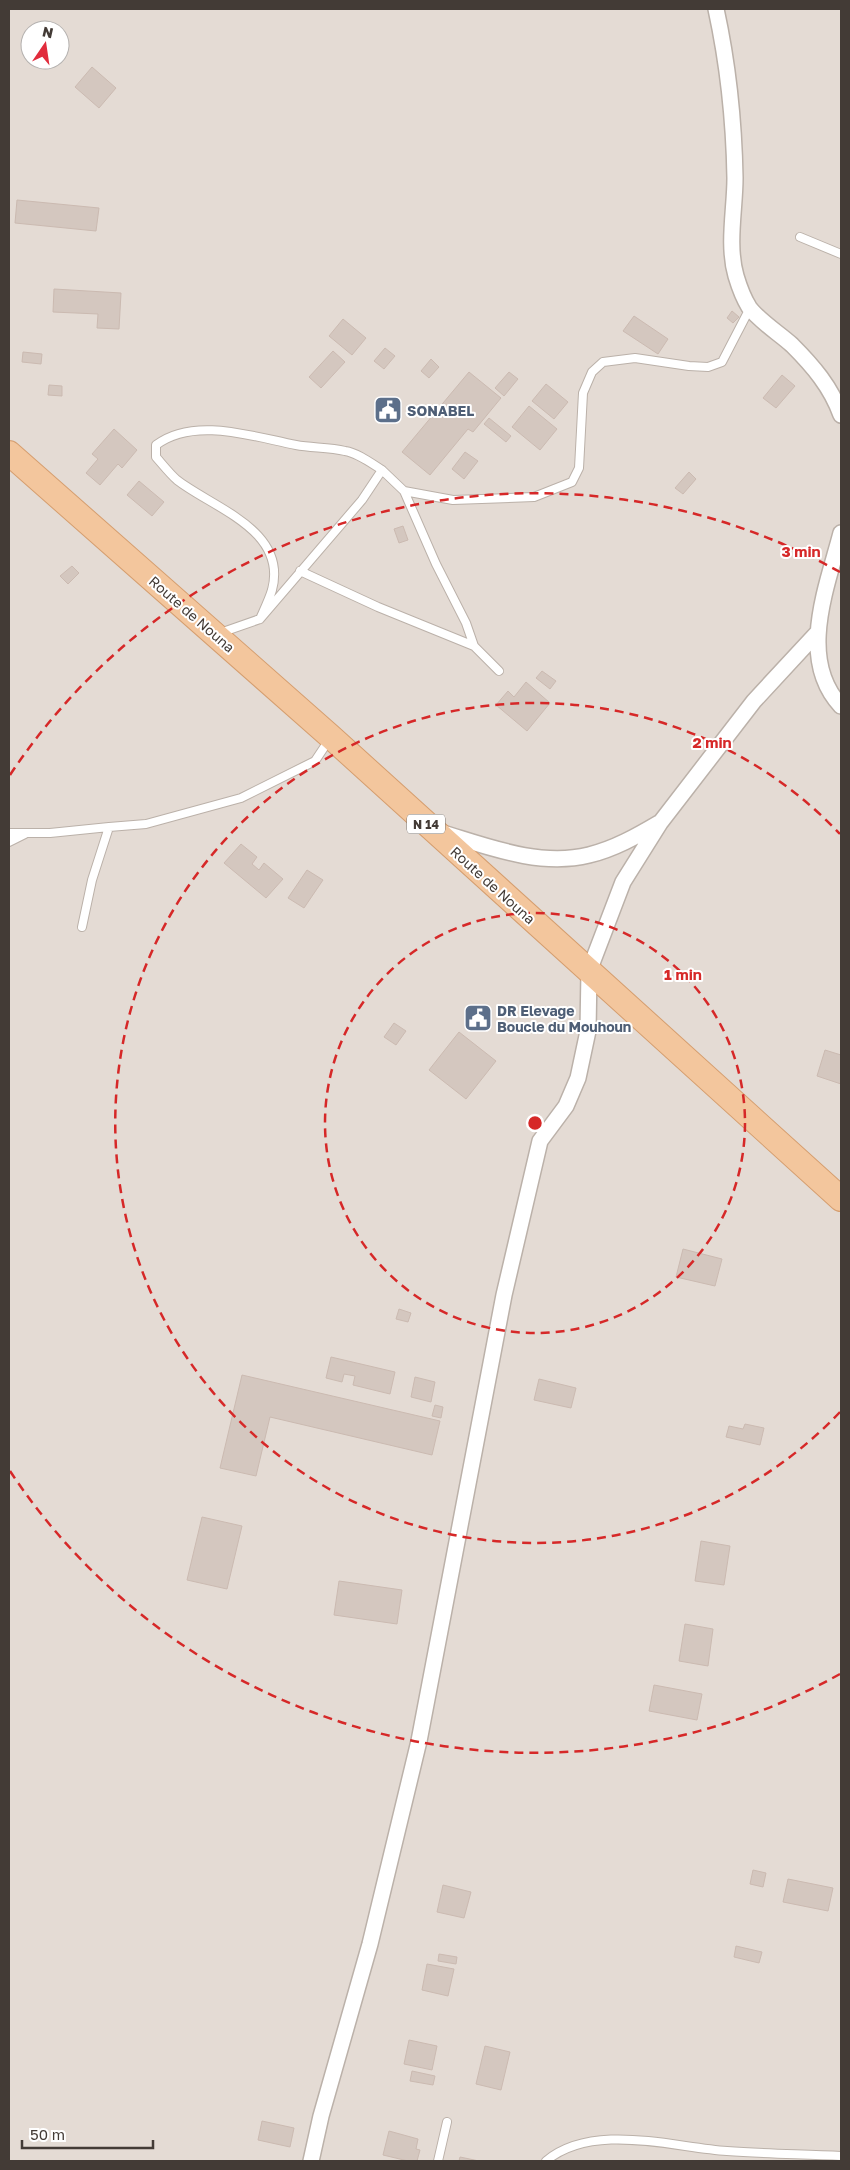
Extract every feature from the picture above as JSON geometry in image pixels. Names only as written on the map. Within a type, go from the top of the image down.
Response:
[{"type":"main road","name":"Route de Nouna","points":[[9,453],[331,738],[841,1199]]},
{"type":"street","points":[[716,9],[723,40],[733,123],[735,179],[732,240],[736,275],[750,308],[792,346],[821,376],[835,400],[841,415]]},
{"type":"street","points":[[841,533],[817,633],[819,664],[832,696],[841,706]]},
{"type":"street","points":[[311,2161],[321,2116],[370,1944],[419,1741],[504,1294],[540,1141],[566,1106],[578,1078],[588,1031],[589,971],[623,882],[660,823],[754,701],[817,633]]},
{"type":"street","points":[[432,830],[490,847],[545,859],[589,855],[628,841],[660,823]]},
{"type":"lane","points":[[800,237],[841,254]]},
{"type":"lane","points":[[404,491],[453,500],[534,497],[572,482],[579,468],[583,393],[592,372],[603,362],[635,358],[708,367],[722,362],[750,308]]},
{"type":"lane","points":[[260,619],[272,590],[273,565],[266,546],[250,527],[177,480],[156,457],[156,445],[164,438],[190,431],[242,433],[297,446],[346,451],[382,470],[404,491],[436,564],[466,623],[474,646]]},
{"type":"lane","points":[[215,635],[260,619],[362,500],[382,470]]},
{"type":"lane","points":[[300,571],[378,607],[474,646],[499,671]]},
{"type":"lane","points":[[9,833],[50,833],[146,824],[241,798],[315,761],[331,738]]},
{"type":"lane","points":[[82,927],[92,880],[109,827]]},
{"type":"lane","points":[[9,842],[27,833]]},
{"type":"lane","points":[[438,2161],[446,2122]]},
{"type":"lane","points":[[546,2161],[570,2146],[597,2140],[645,2141],[726,2151],[841,2156]]},
{"type":"shaded area","points":[[9,9],[841,9],[841,2161],[9,2161]]},
{"type":"building","points":[[92,67],[116,88],[99,108],[75,87]]},
{"type":"building","points":[[17,200],[99,208],[96,231],[15,223]]},
{"type":"building","points":[[54,289],[121,293],[119,329],[97,328],[98,314],[53,312]]},
{"type":"building","points":[[732,311],[739,317],[733,323],[727,318]]},
{"type":"building","points":[[634,316],[668,339],[658,354],[623,331]]},
{"type":"building","points":[[343,319],[366,338],[352,355],[329,336]]},
{"type":"building","points":[[385,348],[395,356],[384,369],[374,361]]},
{"type":"building","points":[[333,351],[345,362],[321,388],[309,377]]},
{"type":"building","points":[[23,352],[42,354],[41,364],[22,362]]},
{"type":"building","points":[[431,359],[439,367],[429,378],[421,371]]},
{"type":"building","points":[[469,372],[501,398],[473,432],[468,429],[430,475],[402,452]]},
{"type":"building","points":[[509,372],[518,379],[504,396],[495,388]]},
{"type":"building","points":[[782,375],[795,386],[776,408],[763,398]]},
{"type":"building","points":[[546,384],[568,402],[554,419],[532,401]]},
{"type":"building","points":[[49,385],[62,386],[62,396],[48,395]]},
{"type":"building","points":[[529,406],[557,429],[540,450],[512,427]]},
{"type":"building","points":[[489,418],[511,436],[506,442],[484,424]]},
{"type":"building","points":[[114,429],[137,450],[122,468],[118,464],[100,485],[86,473],[98,459],[92,454]]},
{"type":"building","points":[[465,452],[478,461],[464,479],[452,469]]},
{"type":"building","points":[[689,472],[696,479],[683,494],[675,488]]},
{"type":"building","points":[[139,481],[164,502],[152,516],[127,495]]},
{"type":"building","points":[[403,526],[408,540],[399,543],[394,529]]},
{"type":"building","points":[[72,566],[79,573],[68,584],[60,576]]},
{"type":"building","points":[[542,671],[556,681],[550,689],[536,678]]},
{"type":"building","points":[[526,682],[550,703],[527,731],[496,705],[508,691],[514,697]]},
{"type":"building","points":[[241,844],[257,857],[252,864],[259,870],[264,863],[283,879],[266,898],[224,863]]},
{"type":"building","points":[[307,870],[323,880],[304,908],[288,898]]},
{"type":"building","points":[[394,1023],[406,1031],[396,1045],[384,1037]]},
{"type":"building","points":[[459,1032],[496,1061],[466,1099],[429,1070]]},
{"type":"building","points":[[825,1050],[841,1055],[841,1084],[817,1076]]},
{"type":"building","points":[[683,1249],[722,1259],[715,1286],[676,1277]]},
{"type":"building","points":[[399,1309],[411,1313],[408,1322],[396,1319]]},
{"type":"building","points":[[331,1357],[395,1372],[390,1394],[353,1385],[355,1376],[344,1374],[342,1382],[326,1378]]},
{"type":"building","points":[[242,1375],[440,1421],[432,1455],[270,1417],[256,1476],[220,1468]]},
{"type":"building","points":[[415,1377],[435,1382],[431,1402],[411,1397]]},
{"type":"building","points":[[539,1379],[576,1388],[571,1408],[534,1400]]},
{"type":"building","points":[[435,1405],[443,1407],[441,1418],[432,1416]]},
{"type":"building","points":[[745,1424],[764,1428],[760,1445],[726,1437],[729,1426],[743,1429]]},
{"type":"building","points":[[202,1517],[242,1526],[227,1589],[187,1580]]},
{"type":"building","points":[[701,1541],[730,1546],[724,1585],[695,1581]]},
{"type":"building","points":[[339,1581],[402,1590],[397,1624],[334,1615]]},
{"type":"building","points":[[685,1624],[713,1629],[708,1666],[679,1661]]},
{"type":"building","points":[[654,1685],[702,1694],[697,1720],[649,1711]]},
{"type":"building","points":[[753,1870],[766,1873],[763,1887],[750,1884]]},
{"type":"building","points":[[788,1879],[833,1888],[828,1911],[783,1902]]},
{"type":"building","points":[[443,1885],[471,1892],[464,1918],[437,1912]]},
{"type":"building","points":[[736,1946],[762,1952],[759,1963],[734,1957]]},
{"type":"building","points":[[439,1954],[457,1957],[456,1964],[438,1961]]},
{"type":"building","points":[[427,1964],[454,1969],[448,1996],[422,1990]]},
{"type":"building","points":[[409,2040],[437,2046],[432,2070],[404,2064]]},
{"type":"building","points":[[485,2046],[510,2052],[501,2090],[476,2084]]},
{"type":"building","points":[[412,2071],[435,2076],[433,2085],[410,2081]]},
{"type":"building","points":[[262,2121],[294,2128],[290,2147],[258,2140]]},
{"type":"building","points":[[389,2131],[418,2139],[416,2149],[420,2150],[417,2161],[408,2161],[383,2155]]},
{"type":"building","points":[[460,2157],[479,2161],[459,2161]]},
{"type":"place","name":"SONABEL","points":[[388,410]]},
{"type":"place","name":"DR Elevage Boucle du Mouhoun","points":[[478,1018]]}]
